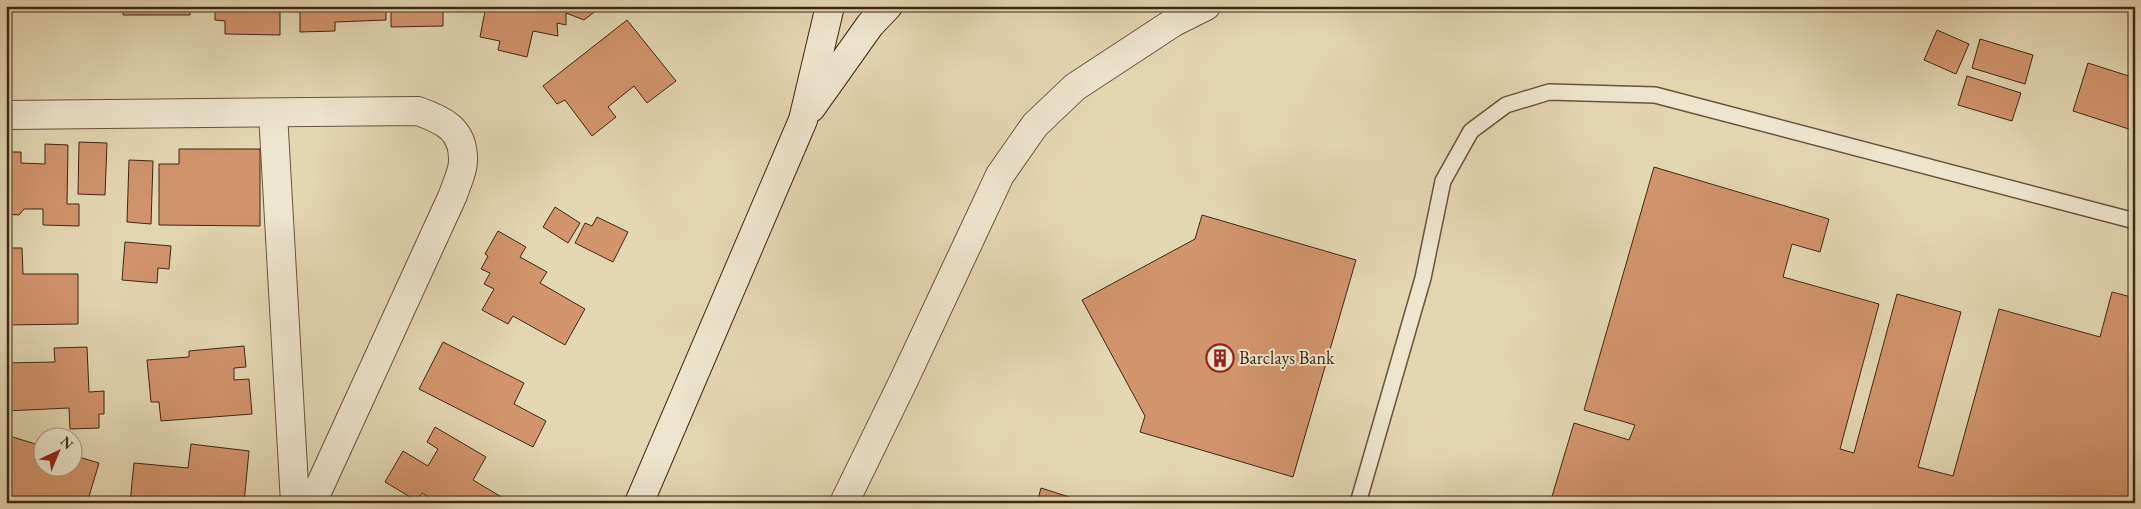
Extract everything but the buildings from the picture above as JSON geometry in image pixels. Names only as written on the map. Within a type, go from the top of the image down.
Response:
[{"type":"street","points":[[639,503],[803,120],[830,6]]},
{"type":"street","points":[[803,120],[870,25],[888,6]]},
{"type":"street","points":[[844,503],[1000,175],[1035,125],[1075,87],[1174,22],[1206,6]]},
{"type":"street","points":[[6,115],[418,111],[441,119],[454,129],[460,141],[463,162],[453,195],[312,503]]},
{"type":"street","points":[[273,113],[295,503]]},
{"type":"lane","points":[[1358,503],[1423,278],[1444,181],[1471,131],[1506,104],[1549,92],[1655,95],[2135,221]]},
{"type":"place","name":"Barclays Bank","points":[[1220,358]]}]
